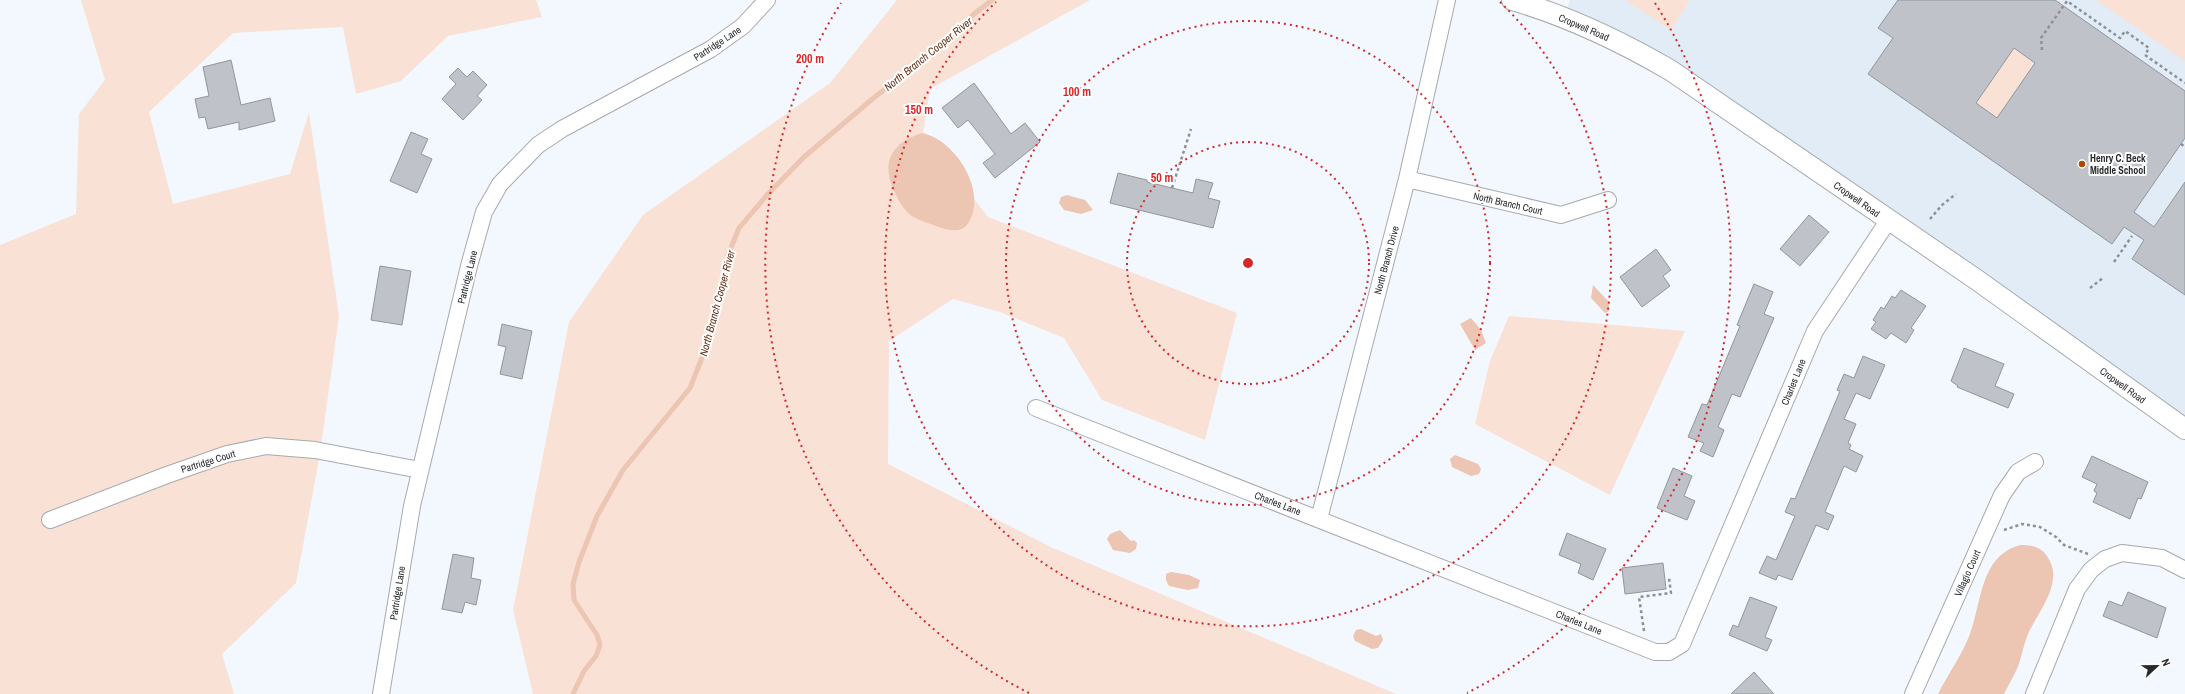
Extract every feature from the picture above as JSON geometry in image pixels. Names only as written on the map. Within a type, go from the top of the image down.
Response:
[{"type":"street","name":"Partridge Lane","points":[[380,694],[412,506],[469,266],[484,212],[500,184],[538,145],[562,129],[711,49],[743,26],[767,0]]},
{"type":"street","name":"North Branch Drive","points":[[1319,519],[1407,179],[1447,0]]},
{"type":"street","name":"Cropwell Road","points":[[1512,0],[1580,24],[1625,44],[1670,70],[1888,221],[1978,280],[2185,429]]},
{"type":"street","name":"North Branch Court","points":[[1407,179],[1561,215],[1608,200]]},
{"type":"street","name":"Charles Lane","points":[[1036,408],[1655,652],[1669,652],[1682,644],[1814,331],[1888,221]]},
{"type":"street","name":"Partridge Court","points":[[50,520],[219,456],[266,446],[315,450],[420,470]]},
{"type":"street","name":"Villagio Court","points":[[1913,694],[2002,495],[2018,472],[2035,462]]},
{"type":"street","points":[[2034,694],[2077,589],[2091,570],[2105,559],[2122,553],[2162,558],[2185,570]]},
{"type":"path","points":[[2042,50],[2041,38],[2067,1],[2120,38],[2125,31],[2149,48],[2145,55],[2185,83]]},
{"type":"path","points":[[1172,188],[1191,129]]},
{"type":"path","points":[[2181,144],[2185,147]]},
{"type":"path","points":[[1930,219],[1942,205],[1956,194]]},
{"type":"path","points":[[2114,262],[2132,236]]},
{"type":"path","points":[[2090,288],[2103,278]]},
{"type":"path","points":[[2001,531],[2022,524],[2040,527],[2056,537],[2064,545],[2089,554]]},
{"type":"path","points":[[1644,632],[1639,597],[1671,593],[1669,578]]},
{"type":"shaded area","points":[[81,0],[536,0],[542,17],[448,36],[401,81],[356,94],[343,27],[233,33],[149,112],[173,204],[290,174],[309,112],[339,316],[320,454],[296,583],[222,654],[234,694],[0,694],[0,245],[76,214],[79,114],[105,80]]},
{"type":"shaded area","points":[[897,0],[1090,0],[930,89],[923,133],[988,217],[1237,313],[1205,440],[1102,400],[1064,338],[1000,312],[953,299],[889,341],[888,464],[1053,548],[1396,694],[533,694],[513,610],[569,322],[643,215],[830,83]]},
{"type":"shaded area","points":[[1570,0],[2185,0],[2185,429],[1759,131],[1564,18]]},
{"type":"shaded area","points":[[1625,0],[1690,0],[1671,30]]},
{"type":"shaded area","points":[[2096,0],[2185,0],[2185,61]]},
{"type":"shaded area","points":[[2014,48],[2035,63],[1997,118],[1976,103]]},
{"type":"shaded area","points":[[922,133],[934,137],[945,144],[955,154],[970,179],[974,192],[974,205],[971,218],[965,227],[961,229],[946,229],[913,217],[900,203],[895,193],[889,172],[891,156],[896,148],[903,142]]},
{"type":"shaded area","points":[[1067,195],[1085,200],[1093,210],[1081,214],[1064,210],[1059,203],[1061,197]]},
{"type":"shaded area","points":[[1593,285],[1609,302],[1609,311],[1605,313],[1591,298]]},
{"type":"shaded area","points":[[1509,316],[1685,331],[1610,495],[1475,424],[1490,361]]},
{"type":"shaded area","points":[[1471,318],[1481,330],[1486,343],[1475,350],[1460,324]]},
{"type":"shaded area","points":[[1455,455],[1478,464],[1481,469],[1479,474],[1471,476],[1452,467],[1450,459]]},
{"type":"shaded area","points":[[1120,530],[1131,541],[1134,540],[1137,543],[1136,549],[1130,553],[1113,550],[1107,539],[1110,534]]},
{"type":"shaded area","points":[[2020,545],[2035,547],[2047,556],[2052,566],[2052,586],[2044,606],[2028,634],[2019,664],[2004,694],[1938,694],[1970,634],[1984,582],[1990,570],[1997,559],[2007,551]]},
{"type":"shaded area","points":[[1171,572],[1189,575],[1200,580],[1198,588],[1188,590],[1169,586],[1166,580],[1166,574]]},
{"type":"shaded area","points":[[1361,629],[1376,636],[1381,634],[1383,640],[1378,648],[1372,649],[1355,641],[1353,636],[1356,630]]},
{"type":"building","name":"Henry C. Beck Middle School","points":[[1898,0],[2055,0],[2185,91],[2185,138],[2134,212],[2154,227],[2185,182],[2185,295],[2132,259],[2144,240],[2124,227],[2112,244],[1868,74],[1893,38],[1878,28]],"holes":[[[2014,48],[2035,63],[1997,118],[1976,103]]]},
{"type":"building","points":[[231,60],[241,105],[270,98],[275,121],[239,130],[239,122],[208,129],[205,117],[199,118],[195,99],[209,96],[203,67]]},
{"type":"building","points":[[458,68],[467,77],[473,71],[487,85],[477,96],[482,100],[463,120],[442,99],[456,84],[449,77]]},
{"type":"building","points":[[974,83],[1011,134],[1025,123],[1040,142],[995,178],[983,163],[995,154],[968,120],[958,128],[942,108]]},
{"type":"building","points":[[411,132],[428,139],[421,154],[432,159],[417,193],[390,181]]},
{"type":"building","points":[[1118,173],[1147,180],[1147,182],[1193,193],[1196,179],[1213,183],[1208,198],[1220,201],[1213,228],[1110,203]]},
{"type":"building","points":[[1809,215],[1829,232],[1800,266],[1780,249]]},
{"type":"building","points":[[1656,249],[1671,270],[1663,276],[1670,286],[1642,307],[1620,277]]},
{"type":"building","points":[[380,266],[411,271],[402,325],[371,320]]},
{"type":"building","points":[[1754,284],[1773,292],[1764,314],[1774,318],[1740,397],[1732,394],[1718,427],[1724,430],[1713,457],[1700,451],[1704,443],[1688,437],[1702,404],[1707,405],[1740,326],[1737,325]]},
{"type":"building","points":[[1901,290],[1926,306],[1911,328],[1914,330],[1906,343],[1891,333],[1886,339],[1871,329],[1876,322],[1873,320],[1881,307],[1884,309],[1892,296],[1895,298]]},
{"type":"building","points":[[502,324],[532,331],[522,379],[500,374],[506,347],[498,345]]},
{"type":"building","points":[[1964,348],[2004,364],[1995,386],[2014,394],[2008,408],[1957,387],[1958,386],[1951,381]]},
{"type":"building","points":[[1863,356],[1885,365],[1870,399],[1856,393],[1844,419],[1856,424],[1848,443],[1851,445],[1849,449],[1863,456],[1856,472],[1844,466],[1825,512],[1834,516],[1828,530],[1816,525],[1792,580],[1778,575],[1776,580],[1759,573],[1767,556],[1776,560],[1795,516],[1785,512],[1791,498],[1795,499],[1840,391],[1837,390],[1844,374],[1854,378]]},
{"type":"building","points":[[2092,456],[2148,482],[2141,499],[2138,498],[2130,519],[2093,502],[2097,493],[2094,491],[2097,484],[2082,477]]},
{"type":"building","points":[[1673,468],[1692,476],[1684,496],[1695,501],[1687,520],[1657,508]]},
{"type":"building","points":[[1567,533],[1606,549],[1593,580],[1578,573],[1581,564],[1559,555]]},
{"type":"building","points":[[453,554],[474,558],[471,578],[481,580],[476,605],[465,602],[462,613],[442,609]]},
{"type":"building","points":[[1663,563],[1666,589],[1625,594],[1622,568]]},
{"type":"building","points":[[2128,592],[2166,608],[2157,638],[2103,616],[2109,601],[2122,606]]},
{"type":"building","points":[[1750,597],[1777,607],[1765,637],[1772,640],[1767,651],[1729,635],[1733,625],[1738,627]]},
{"type":"building","points":[[1754,672],[1774,694],[1731,694]]},
{"type":"waterway","name":"North Branch Cooper River","points":[[573,694],[584,671],[596,656],[600,645],[597,635],[574,600],[573,584],[579,562],[597,516],[623,470],[690,388],[705,350],[722,290],[728,255],[739,228],[767,195],[804,157],[876,96],[947,41],[974,14],[992,0]]},
{"type":"place","name":"Henry C. Beck Middle School","points":[[2082,164]]}]
